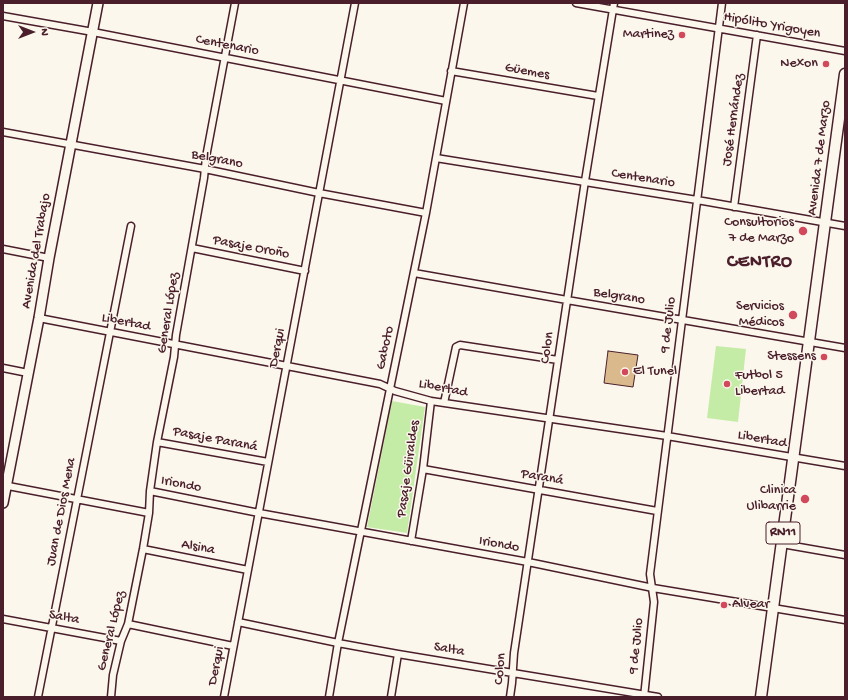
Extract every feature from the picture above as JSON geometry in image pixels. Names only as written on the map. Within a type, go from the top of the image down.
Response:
[{"type":"main road","name":"Avenida 7 de Marzo","points":[[761,697],[826,223],[841,138],[845,74]]},
{"type":"street","name":"Avenida del Trabajo","points":[[3,504],[5,485],[39,318],[49,258],[98,3]]},
{"type":"street","name":"General López","points":[[111,697],[113,675],[121,641],[128,624],[143,549],[149,513],[150,491],[157,442],[174,357],[206,157],[234,3]]},
{"type":"street","name":"Derqui","points":[[224,697],[355,3]]},
{"type":"street","name":"Gaboto","points":[[329,697],[338,643],[426,213],[464,3]]},
{"type":"street","name":"Hipólito Yrigoyen","points":[[576,3],[613,6],[719,28],[845,51]]},
{"type":"street","name":"9 de Julio","points":[[644,696],[654,602],[650,574],[657,510],[722,3]]},
{"type":"street","name":"Colon","points":[[510,697],[514,653],[598,96],[613,6]]},
{"type":"street","name":"Centenario","points":[[3,16],[224,57],[446,101]]},
{"type":"street","name":"José Hernández","points":[[734,207],[757,35]]},
{"type":"street","name":"Güemes","points":[[452,71],[598,96]]},
{"type":"street","name":"Belgrano","points":[[3,132],[205,169],[319,193],[426,213]]},
{"type":"street","name":"Centenario","points":[[436,158],[585,181],[845,226]]},
{"type":"street","name":"Juan de Dios Mena","points":[[38,697],[131,226]]},
{"type":"street","name":"Pasaje Oroño","points":[[192,248],[305,271]]},
{"type":"street","points":[[3,249],[49,258]]},
{"type":"street","name":"Belgrano","points":[[414,272],[845,348]]},
{"type":"street","name":"Libertad","points":[[39,318],[380,384],[389,389],[431,401],[667,436],[845,466]]},
{"type":"street","points":[[444,403],[456,347],[460,345],[558,360]]},
{"type":"street","points":[[3,368],[28,373]]},
{"type":"street","name":"Pasaje Güiraldes","points":[[411,541],[423,469],[431,401]]},
{"type":"street","name":"Pasaje Paraná","points":[[157,442],[268,462]]},
{"type":"street","name":"Paraná","points":[[423,469],[657,510]]},
{"type":"street","points":[[5,485],[149,513]]},
{"type":"street","name":"Iriondo","points":[[150,491],[259,513],[528,562],[653,588],[845,620]]},
{"type":"street","points":[[782,544],[845,555]]},
{"type":"street","name":"Alsina","points":[[143,549],[248,570]]},
{"type":"street","name":"Salta","points":[[3,619],[121,641]]},
{"type":"street","name":"Salta","points":[[238,622],[398,654],[644,696],[658,697]]},
{"type":"street","points":[[128,624],[233,646]]},
{"type":"street","points":[[391,697],[398,654]]},
{"type":"green space","name":"Futbol 5 Libertad","points":[[716,346],[746,349],[738,422],[707,418]]},
{"type":"green space","points":[[392,401],[425,407],[407,533],[367,527]]},
{"type":"building","points":[[608,351],[638,355],[633,387],[604,383]]},
{"type":"place","name":"Martinez","points":[[682,35]]},
{"type":"place","name":"Nexon","points":[[826,64]]},
{"type":"place","name":"Consultorios 7 de Marzo","points":[[803,231]]},
{"type":"place","name":"Servicios Médicos","points":[[793,315]]},
{"type":"place","name":"Stessens","points":[[824,357]]},
{"type":"place","name":"El Tunel","points":[[625,372]]},
{"type":"place","name":"Futbol 5 Libertad","points":[[727,384]]},
{"type":"place","name":"Clinica Ulibarrie","points":[[805,499]]},
{"type":"place","name":"Alvear","points":[[724,605]]},
{"type":"district","name":"CENTRO","points":[[760,263]]}]
